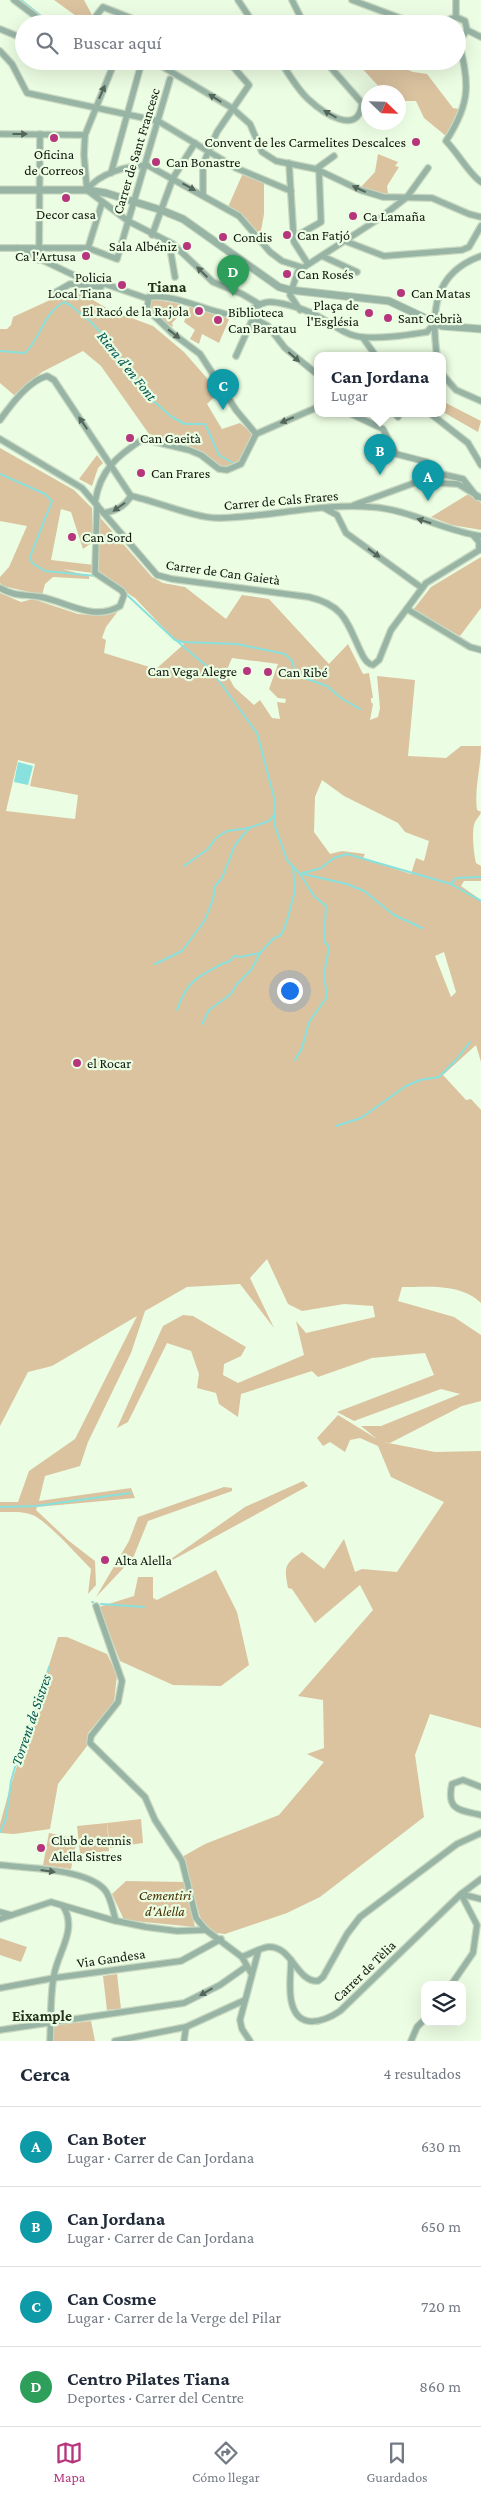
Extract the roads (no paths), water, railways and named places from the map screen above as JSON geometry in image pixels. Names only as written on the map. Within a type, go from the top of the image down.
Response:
[{"type":"street","points":[[14,0],[39,15]]},
{"type":"street","points":[[238,0],[248,15]]},
{"type":"street","points":[[292,0],[300,15]]},
{"type":"street","points":[[352,0],[392,15]]},
{"type":"street","points":[[456,0],[456,15]]},
{"type":"street","points":[[97,15],[103,8],[122,15]]},
{"type":"street","points":[[466,26],[467,30],[481,36]]},
{"type":"street","points":[[0,29],[15,35]]},
{"type":"street","points":[[0,51],[15,70]]},
{"type":"street","points":[[15,70],[27,93],[158,121],[236,168],[291,191]]},
{"type":"street","points":[[111,70],[85,135],[84,155],[87,190],[128,220],[152,235],[169,242],[213,282],[242,294],[259,304]]},
{"type":"street","points":[[111,173],[139,70]]},
{"type":"street","points":[[168,70],[232,108],[250,124],[262,152],[276,161],[317,169],[372,194],[383,197],[432,198],[469,214],[481,216]]},
{"type":"street","points":[[203,195],[203,164],[210,152],[217,132],[249,85],[236,70]]},
{"type":"street","points":[[287,70],[308,99],[339,119],[346,122],[352,121],[360,112],[362,103],[333,70]]},
{"type":"street","points":[[464,70],[468,90],[460,118],[446,141],[460,156],[473,177],[481,182]]},
{"type":"street","name":"Carrer de Sant Francesc","points":[[88,248],[116,259],[170,79]]},
{"type":"street","points":[[0,134],[85,135]]},
{"type":"street","points":[[39,260],[40,134]]},
{"type":"street","points":[[152,235],[173,178],[195,143]]},
{"type":"street","points":[[317,169],[334,156]]},
{"type":"street","points":[[289,163],[294,242],[308,264]]},
{"type":"street","points":[[87,190],[94,181],[111,173],[144,166],[156,169],[239,216],[270,252],[282,261],[301,267],[345,241],[407,197],[428,168]]},
{"type":"street","points":[[294,238],[321,222],[317,169]]},
{"type":"street","points":[[0,190],[87,190],[134,201],[183,219],[279,286],[290,290],[371,297],[389,301],[434,324],[457,329],[481,329]]},
{"type":"street","points":[[0,248],[88,248],[102,202]]},
{"type":"street","points":[[345,241],[384,256],[462,250],[470,247],[481,226]]},
{"type":"street","points":[[169,242],[175,277]]},
{"type":"street","points":[[17,248],[86,281],[231,315],[246,314],[268,326],[285,348],[314,373]]},
{"type":"street","points":[[322,256],[357,272]]},
{"type":"street","points":[[437,352],[434,324],[439,295],[446,279],[457,267],[481,256]]},
{"type":"street","points":[[300,310],[292,300],[290,290],[301,267]]},
{"type":"street","points":[[56,292],[70,284],[108,286]]},
{"type":"street","points":[[149,297],[147,309],[172,333],[200,354],[236,410],[256,434]]},
{"type":"street","points":[[246,314],[259,304],[269,302],[308,311],[337,328],[363,338],[427,332],[434,324]]},
{"type":"street","points":[[236,356],[253,318]]},
{"type":"street","points":[[363,338],[373,352]]},
{"type":"street","points":[[0,420],[20,395],[42,377],[47,376],[54,380],[132,496],[114,512],[104,513]]},
{"type":"street","points":[[446,379],[456,390],[481,400]]},
{"type":"street","points":[[0,588],[14,595],[42,598],[79,610],[105,611],[120,606],[124,595],[122,591],[95,573],[98,488],[110,464],[143,440],[189,450],[201,455],[220,469],[227,470],[241,464],[256,434],[314,409]]},
{"type":"street","points":[[357,417],[383,429],[396,454],[427,462],[441,474],[464,479],[479,498]]},
{"type":"street","points":[[435,417],[468,443],[481,465]]},
{"type":"street","name":"Carrer de Can Gaietà","points":[[0,440],[82,488],[157,575],[172,579],[300,595],[324,600],[346,618],[363,657],[370,664],[373,665],[379,660],[391,630],[407,609]]},
{"type":"street","points":[[349,506],[417,482],[458,484],[479,498]]},
{"type":"street","name":"Carrer de Cals Frares","points":[[132,496],[214,518],[349,506],[390,510],[481,536]]},
{"type":"street","name":"Carrer de Cals Frares","points":[[341,519],[349,506]]},
{"type":"street","points":[[322,508],[332,512],[341,519],[346,533],[422,588]]},
{"type":"street","points":[[471,534],[477,538],[480,550],[431,580],[422,588],[407,609],[470,647],[481,650]]},
{"type":"street","points":[[96,1606],[122,1681],[118,1702],[91,1736],[90,1743],[145,1797],[155,1820],[182,1861],[193,1911],[206,1930],[222,1939],[242,1957],[251,1973]]},
{"type":"street","points":[[481,1787],[463,1780],[452,1784],[449,1795],[454,1806],[462,1813],[481,1815]]},
{"type":"street","points":[[242,1957],[267,1947],[274,1948],[280,1950],[291,1960],[307,1979],[318,1981],[323,1978],[347,1934],[360,1917],[457,1844],[481,1833]]},
{"type":"street","points":[[0,1865],[79,1876],[96,1882],[106,1891],[116,1921]]},
{"type":"street","name":"Carrer de Tèlia","points":[[291,1960],[291,1995],[296,2011],[301,2017],[314,2022],[330,2019],[461,1894],[481,1879]]},
{"type":"street","points":[[461,1894],[481,1899]]},
{"type":"street","points":[[454,1981],[473,1953],[477,1925],[461,1894]]},
{"type":"street","points":[[0,1918],[12,1916],[42,1903],[51,1902],[116,1921],[177,1931],[206,1930]]},
{"type":"street","points":[[50,2041],[54,1978],[68,1928],[67,1912],[63,1906]]},
{"type":"street","points":[[0,1912],[12,1916]]},
{"type":"street","name":"Via Gandesa","points":[[0,1988],[54,1978],[181,1961],[222,1939]]},
{"type":"street","points":[[250,2041],[240,2023],[251,1973],[258,1952]]},
{"type":"street","points":[[0,2030],[184,2003],[220,1985],[247,1966]]},
{"type":"street","points":[[115,2041],[186,2027],[245,2000]]},
{"type":"street","points":[[412,2041],[417,2027],[421,2024]]},
{"type":"street","points":[[184,2041],[186,2027]]},
{"type":"water","points":[[18,762],[33,766],[28,785],[14,782]]},
{"type":"waterway","points":[[21,0],[40,15]]},
{"type":"waterway","name":"Riera d'en Font","points":[[0,351],[25,353],[51,313],[64,302],[91,322],[116,350],[151,399],[172,417],[185,424],[205,424],[219,455],[233,463]]},
{"type":"waterway","points":[[0,474],[45,494],[52,501],[30,557],[32,563],[45,571],[96,576]]},
{"type":"waterway","points":[[125,593],[175,640],[237,644],[285,654],[292,661],[296,675],[327,686],[341,698],[360,709]]},
{"type":"waterway","points":[[177,641],[211,670],[257,733],[275,801],[275,826],[287,860],[300,874],[314,896],[326,906],[324,941],[329,947],[324,974],[327,997],[309,1022],[302,1048],[295,1060]]},
{"type":"waterway","points":[[155,964],[182,951],[205,920],[213,899],[215,886],[222,878],[235,845],[249,828],[269,821],[275,814]]},
{"type":"waterway","points":[[184,866],[208,849],[216,838],[227,831],[249,828]]},
{"type":"waterway","points":[[300,874],[321,868],[334,858],[347,854],[451,884],[456,878],[481,877]]},
{"type":"waterway","points":[[202,1024],[209,1010],[231,994],[237,984],[251,970],[260,953],[273,939],[281,935],[295,891],[293,867]]},
{"type":"waterway","points":[[303,874],[347,884],[364,891],[394,915],[422,928]]},
{"type":"waterway","points":[[451,884],[481,901]]},
{"type":"waterway","points":[[177,1010],[184,993],[193,981],[230,961],[234,956],[240,957],[260,953]]},
{"type":"waterway","points":[[336,1126],[361,1118],[406,1086],[420,1080],[439,1077],[470,1042]]},
{"type":"waterway","points":[[0,1507],[36,1506],[130,1493]]},
{"type":"waterway","points":[[101,1604],[144,1607]]},
{"type":"waterway","name":"Torrent de Sistres","points":[[0,1832],[6,1819],[11,1781],[25,1733],[33,1719],[49,1667]]},
{"type":"place","name":"Oficina de Correos","points":[[54,138]]},
{"type":"place","name":"Convent de les Carmelites Descalces","points":[[416,142]]},
{"type":"place","name":"Can Bonastre","points":[[156,162]]},
{"type":"place","name":"Decor casa","points":[[66,198]]},
{"type":"place","name":"Ca Lamaña","points":[[353,216]]},
{"type":"place","name":"Can Fatjó","points":[[287,235]]},
{"type":"place","name":"Condis","points":[[223,237]]},
{"type":"place","name":"Sala Albéniz","points":[[187,246]]},
{"type":"place","name":"Ca l'Artusa","points":[[86,256]]},
{"type":"place","name":"Can Rosés","points":[[287,274]]},
{"type":"place","name":"Policia Local Tiana","points":[[122,285]]},
{"type":"place","name":"Can Matas","points":[[401,293]]},
{"type":"place","name":"Centro Pilates Tiana","points":[[233,296]]},
{"type":"place","name":"El Racó de la Rajola","points":[[199,311]]},
{"type":"place","name":"Plaça de l'Església","points":[[369,313]]},
{"type":"place","name":"Sant Cebrià","points":[[388,318]]},
{"type":"place","name":"Biblioteca Can Baratau","points":[[218,320]]},
{"type":"place","name":"Can Cosme","points":[[223,410]]},
{"type":"place","name":"Can Gaeità","points":[[130,438]]},
{"type":"place","name":"Can Frares","points":[[141,473]]},
{"type":"place","name":"Can Jordana","points":[[380,475]]},
{"type":"place","name":"Can Boter","points":[[428,501]]},
{"type":"place","name":"Can Sord","points":[[72,537]]},
{"type":"place","name":"Can Vega Alegre","points":[[247,671]]},
{"type":"place","name":"Can Ribé","points":[[268,672]]},
{"type":"place","name":"el Rocar","points":[[77,1063]]},
{"type":"place","name":"Alta Alella","points":[[105,1560]]},
{"type":"place","name":"Club de tennis Alella Sistres","points":[[41,1848]]},
{"type":"district","name":"Tiana","points":[[167,286]]},
{"type":"district","name":"Eixample","points":[[42,2016]]},
{"type":"park label","name":"Cementiri d'Alella","points":[[165,1904]]}]
